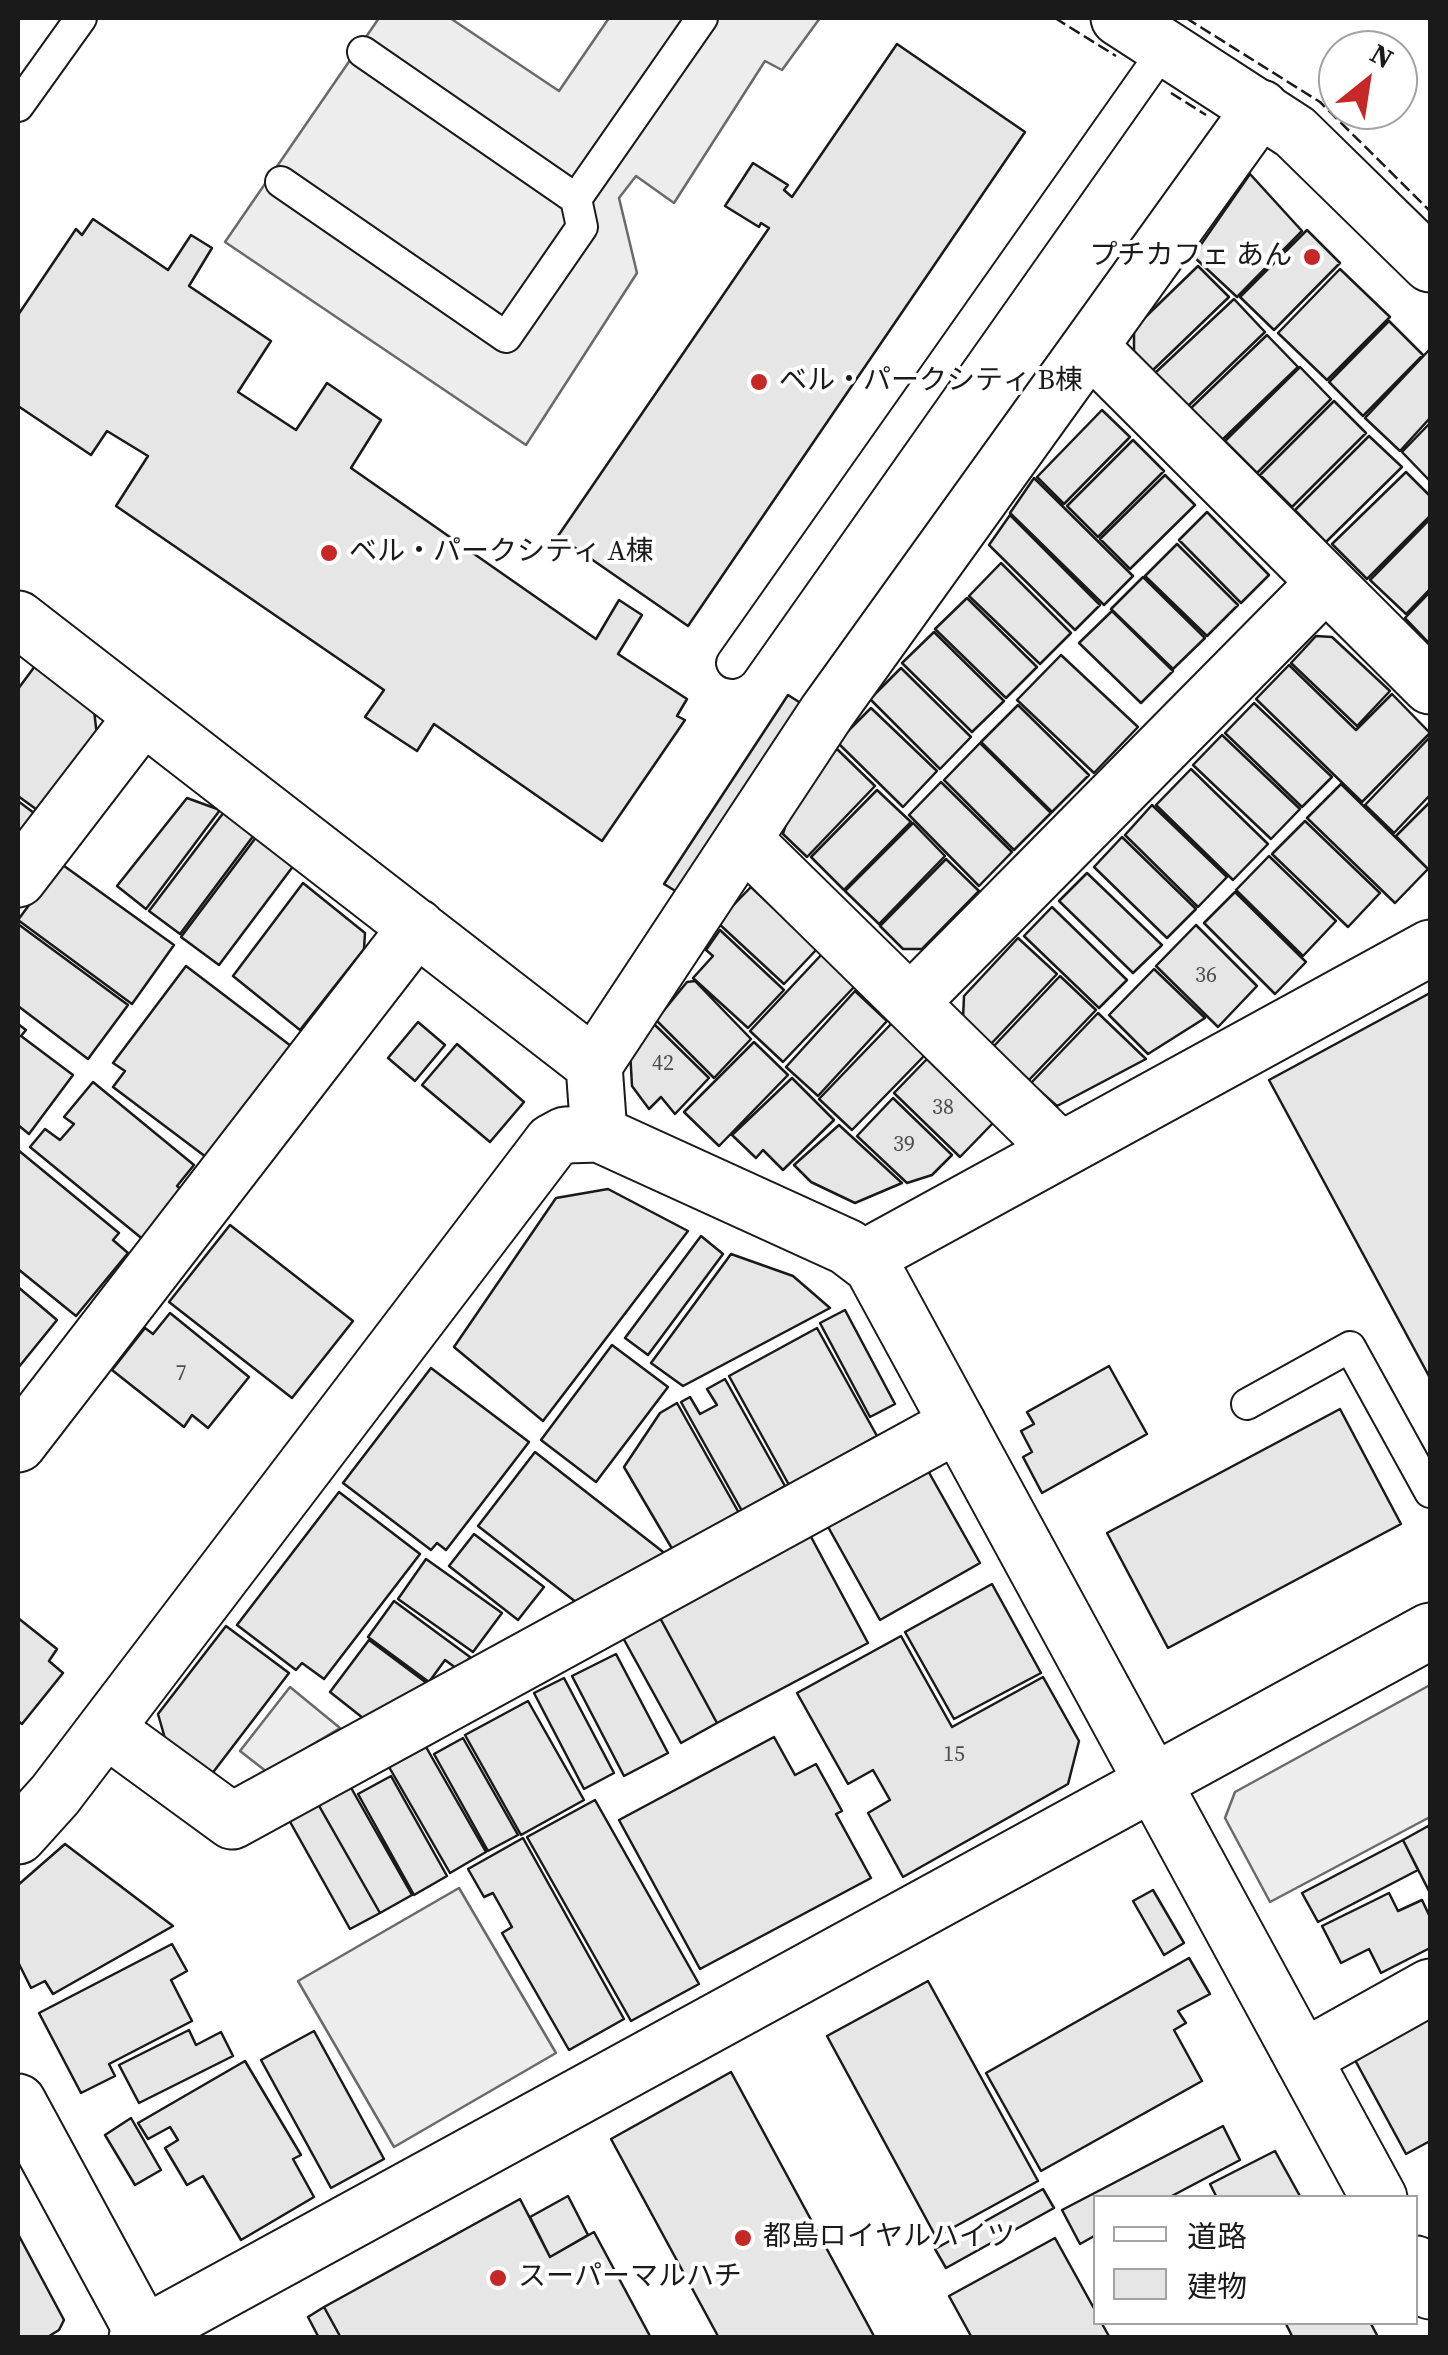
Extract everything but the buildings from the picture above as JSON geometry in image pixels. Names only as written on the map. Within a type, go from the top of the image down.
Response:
[{"type":"street","points":[[1119,18],[1295,132],[1430,264]]},
{"type":"street","points":[[599,1134],[594,1065],[827,712],[1261,108]]},
{"type":"street","points":[[1090,347],[1430,686]]},
{"type":"street","points":[[910,1003],[1326,582]]},
{"type":"street","points":[[18,619],[594,1065]]},
{"type":"street","points":[[18,879],[143,716]]},
{"type":"street","points":[[744,840],[1060,1150]]},
{"type":"street","points":[[18,1444],[417,927]]},
{"type":"street","points":[[864,1258],[1430,948]]},
{"type":"street","points":[[18,1836],[106,1729],[552,1142],[565,1134],[599,1134],[864,1258],[880,1278],[1377,2195]]},
{"type":"street","points":[[106,1729],[232,1822],[958,1424]]},
{"type":"street","points":[[18,2102],[142,2336],[1430,1631]]},
{"type":"street","points":[[1302,2058],[1430,1987]]},
{"type":"street","points":[[1418,2268],[1430,2291]]},
{"type":"lane","points":[[18,106],[81,18]]},
{"type":"lane","points":[[576,199],[702,18]]},
{"type":"lane","points":[[732,663],[1166,47]]},
{"type":"lane","points":[[281,182],[506,337],[582,228],[576,199],[363,52]]},
{"type":"lane","points":[[1247,1404],[1350,1347],[1430,1492]]},
{"type":"shaded area","points":[[379,18],[450,18],[559,91],[609,18],[820,18],[782,70],[765,61],[674,203],[636,176],[619,198],[637,273],[526,445],[225,242]]},
{"type":"shaded area","points":[[1430,1685],[1430,1817],[1270,1902],[1225,1818],[1235,1792]]},
{"type":"shaded area","points":[[290,1687],[340,1728],[267,1772],[240,1751]]},
{"type":"shaded area","points":[[459,1888],[556,2053],[394,2147],[298,1981]]},
{"type":"fence","points":[[1055,18],[1116,56]]},
{"type":"fence","points":[[1186,18],[1320,102],[1430,211]]},
{"type":"fence","points":[[1171,93],[1206,115]]},
{"type":"place","name":"プチカフェ あん","points":[[1312,257]]},
{"type":"place","name":"ベル・パークシティ B棟","points":[[759,382]]},
{"type":"place","name":"ベル・パークシティ A棟","points":[[329,553]]},
{"type":"place","name":"都島ロイヤルハイツ","points":[[743,2238]]},
{"type":"place","name":"スーパーマルハチ","points":[[498,2278]]}]
